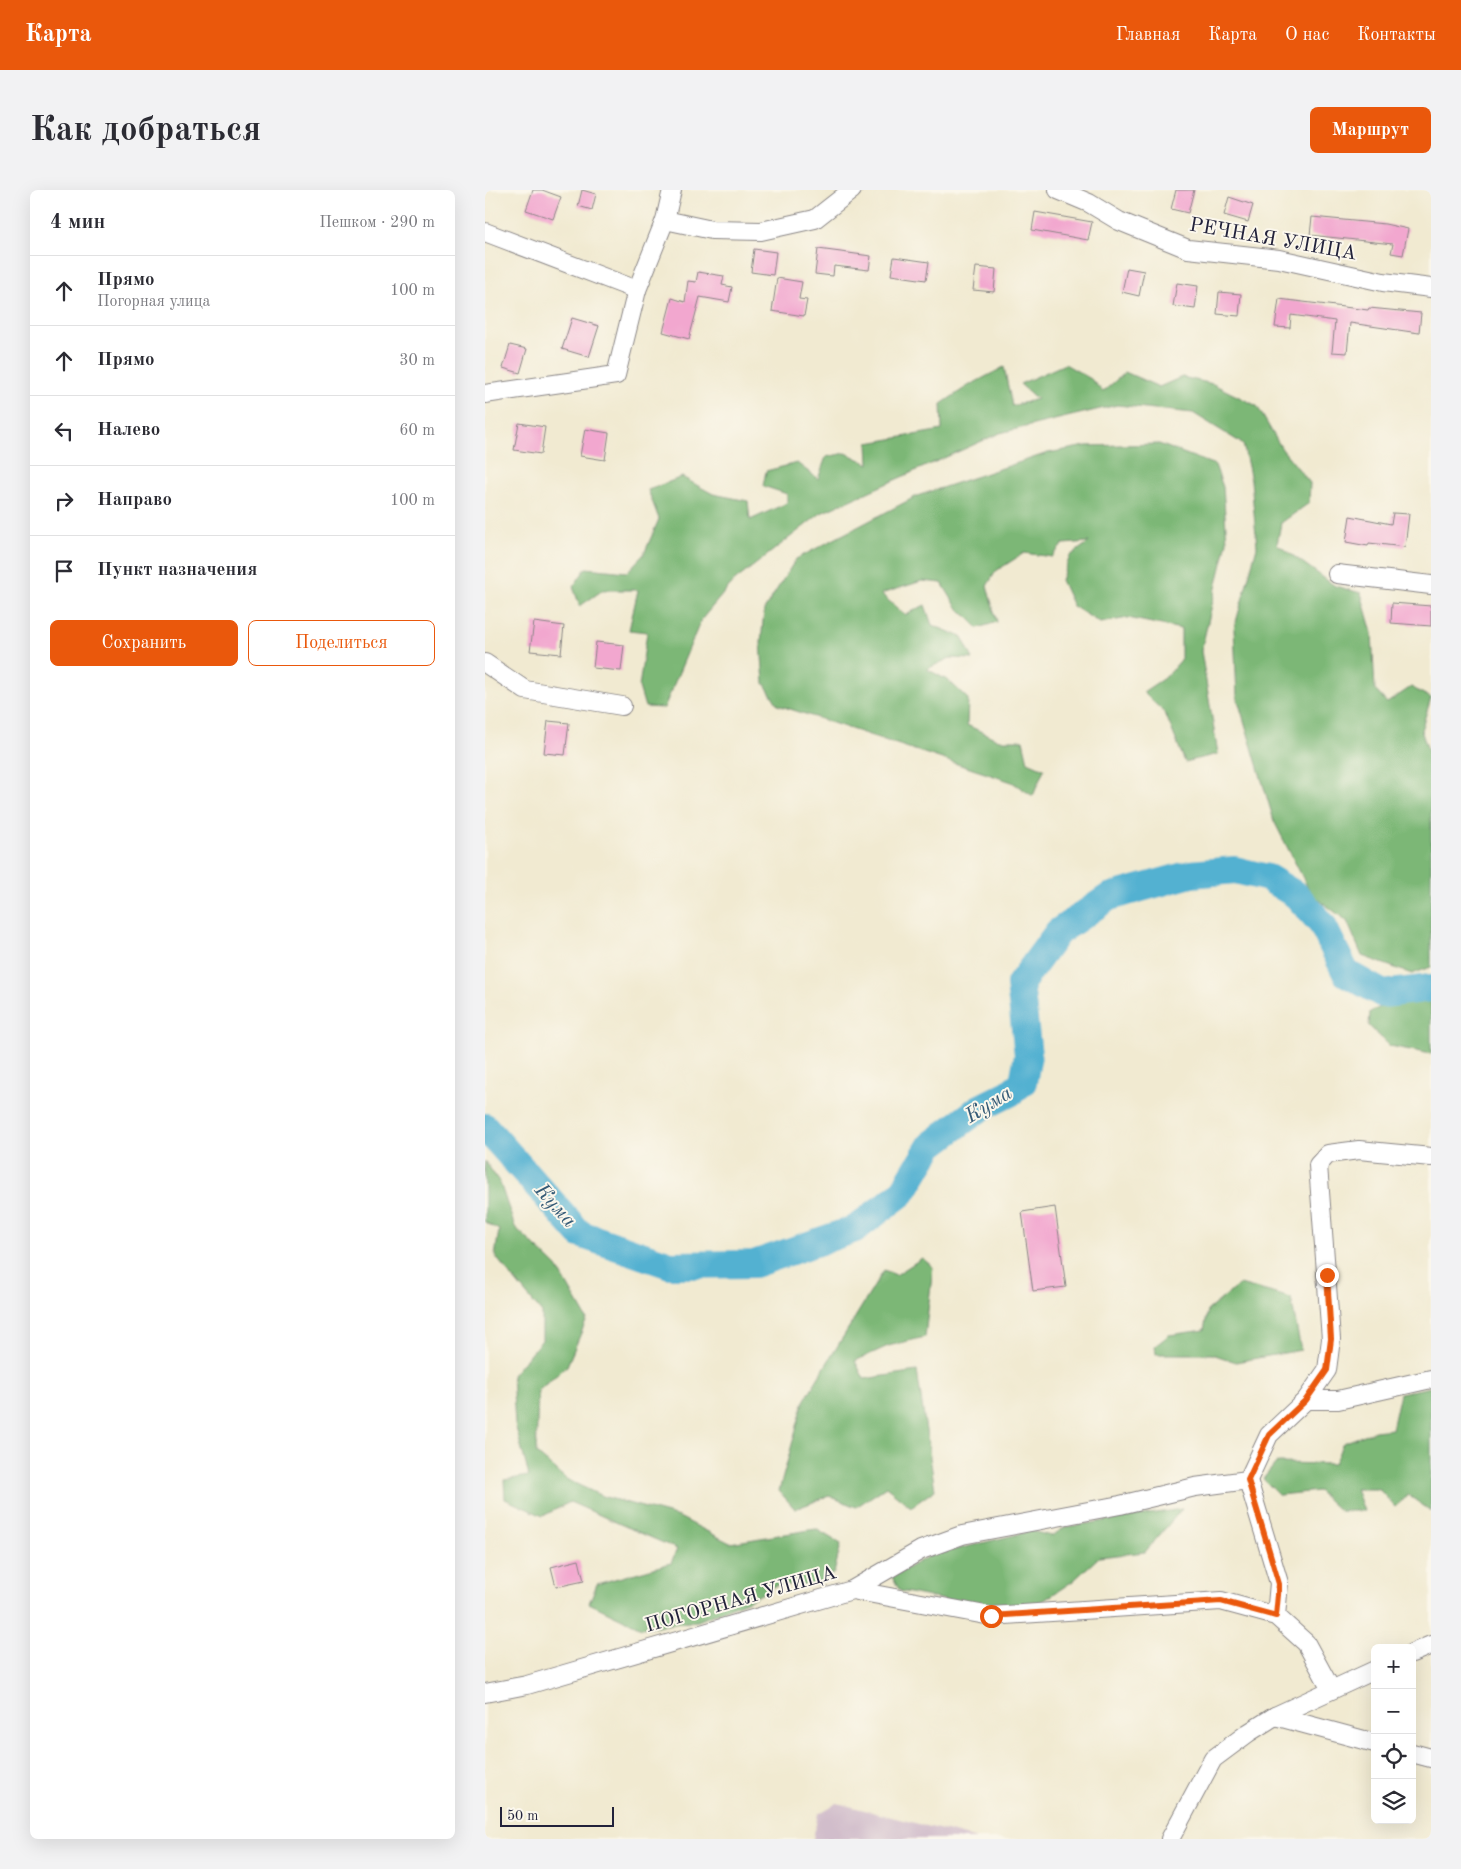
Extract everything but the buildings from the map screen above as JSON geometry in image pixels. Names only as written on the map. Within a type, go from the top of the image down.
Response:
[{"type":"street","points":[[485,394],[616,375],[637,290],[665,220],[672,190]]},
{"type":"street","points":[[665,220],[712,230],[761,231],[815,219],[852,190]]},
{"type":"street","name":"РЕЧНАЯ УЛИЦА","points":[[1058,190],[1089,203],[1119,221],[1188,250],[1279,259],[1383,282],[1431,288]]},
{"type":"street","points":[[485,232],[637,290]]},
{"type":"street","points":[[1337,574],[1431,585]]},
{"type":"street","points":[[485,663],[525,690],[622,706]]},
{"type":"street","points":[[1331,1689],[1306,1643],[1276,1616],[1279,1584],[1248,1480],[1269,1435],[1306,1400],[1327,1370],[1331,1339],[1317,1165],[1329,1154],[1359,1150],[1431,1157]]},
{"type":"street","points":[[1306,1400],[1338,1400],[1431,1379]]},
{"type":"street","points":[[852,1590],[921,1550],[961,1535],[1120,1505],[1195,1488],[1248,1480]]},
{"type":"street","name":"ПОГОРНАЯ УЛИЦА","points":[[485,1693],[527,1685],[852,1590],[991,1616],[1221,1601],[1276,1616]]},
{"type":"street","points":[[1416,1651],[1431,1645]]},
{"type":"street","points":[[1170,1839],[1213,1759],[1275,1716],[1371,1672]]},
{"type":"street","points":[[1275,1716],[1371,1742]]},
{"type":"street","points":[[1416,1754],[1431,1758]]},
{"type":"shaded area","points":[[837,1803],[977,1839],[813,1839],[818,1814]]},
{"type":"green space","points":[[1065,364],[1091,379],[1103,392],[1125,372],[1159,387],[1182,377],[1213,384],[1257,406],[1282,449],[1310,483],[1309,503],[1281,523],[1277,544],[1335,586],[1361,593],[1372,633],[1375,690],[1387,703],[1411,687],[1431,698],[1421,730],[1431,759],[1431,967],[1412,974],[1362,956],[1347,921],[1311,894],[1274,821],[1237,697],[1234,629],[1257,547],[1251,480],[1243,444],[1193,413],[1117,405],[1000,433],[821,513],[733,582],[701,620],[664,708],[645,707],[639,687],[647,632],[629,630],[638,590],[603,590],[580,606],[573,587],[586,568],[627,572],[644,554],[659,519],[648,490],[682,477],[713,494],[748,501],[750,520],[787,503],[787,494],[763,486],[766,471],[797,463],[818,479],[826,457],[846,453],[869,464],[868,443],[942,430],[941,404],[968,386],[1004,367],[1012,406],[1037,399],[1020,384]]},
{"type":"green space","points":[[1159,444],[1215,465],[1223,487],[1227,542],[1201,651],[1218,754],[1185,762],[1165,713],[1143,692],[1167,676],[1181,660],[1181,629],[1128,618],[1100,623],[1073,606],[1061,580],[1070,556],[1089,542],[1063,544],[1052,557],[1024,553],[996,571],[987,586],[997,622],[978,628],[956,606],[942,583],[922,581],[881,594],[905,615],[925,605],[932,625],[962,637],[973,659],[950,658],[927,669],[949,681],[968,699],[967,725],[999,740],[1023,740],[1028,762],[1044,769],[1033,796],[1012,782],[778,705],[764,683],[761,643],[764,610],[796,559],[917,496],[1048,453],[1086,446]]},
{"type":"green space","points":[[1431,999],[1431,1054],[1390,1046],[1369,1026],[1370,1012],[1385,1005]]},
{"type":"green space","points":[[485,1161],[500,1183],[515,1227],[557,1267],[587,1319],[567,1366],[538,1391],[536,1453],[566,1479],[602,1496],[679,1517],[730,1543],[816,1529],[841,1544],[834,1573],[817,1584],[777,1585],[756,1597],[698,1621],[641,1628],[589,1603],[597,1584],[671,1563],[677,1549],[570,1502],[543,1516],[505,1499],[504,1480],[529,1476],[515,1424],[512,1375],[542,1340],[542,1313],[495,1256],[499,1230],[485,1222]]},
{"type":"green space","points":[[922,1258],[933,1267],[925,1337],[888,1346],[855,1361],[864,1379],[917,1371],[935,1490],[911,1507],[886,1487],[856,1507],[829,1496],[795,1509],[779,1491],[804,1401],[884,1270],[896,1275]]},
{"type":"green space","points":[[1240,1284],[1291,1298],[1301,1350],[1236,1362],[1212,1354],[1156,1354],[1155,1346],[1169,1335],[1204,1330],[1208,1310]]},
{"type":"green space","points":[[1431,1387],[1431,1511],[1408,1495],[1395,1507],[1379,1489],[1356,1489],[1364,1511],[1340,1511],[1318,1491],[1279,1495],[1263,1479],[1276,1463],[1334,1464],[1343,1443],[1375,1431],[1392,1429],[1400,1393]]},
{"type":"green space","points":[[1182,1509],[1145,1552],[1099,1557],[1073,1581],[1040,1603],[988,1609],[900,1591],[892,1577],[929,1556],[1031,1531],[1052,1536],[1065,1527]]},
{"type":"waterway","name":"Кума","points":[[485,1127],[580,1234],[670,1265],[754,1264],[855,1229],[902,1193],[931,1145],[980,1108],[1010,1093],[1023,1082],[1028,1055],[1020,984],[1058,932],[1109,897],[1191,874],[1235,870],[1268,878],[1296,895],[1322,924],[1346,973],[1383,994],[1431,988]]},
{"type":"route","points":[[991,1616],[1221,1601],[1276,1616],[1279,1584],[1248,1480],[1269,1435],[1306,1400],[1327,1370],[1331,1339],[1327,1275]]}]
